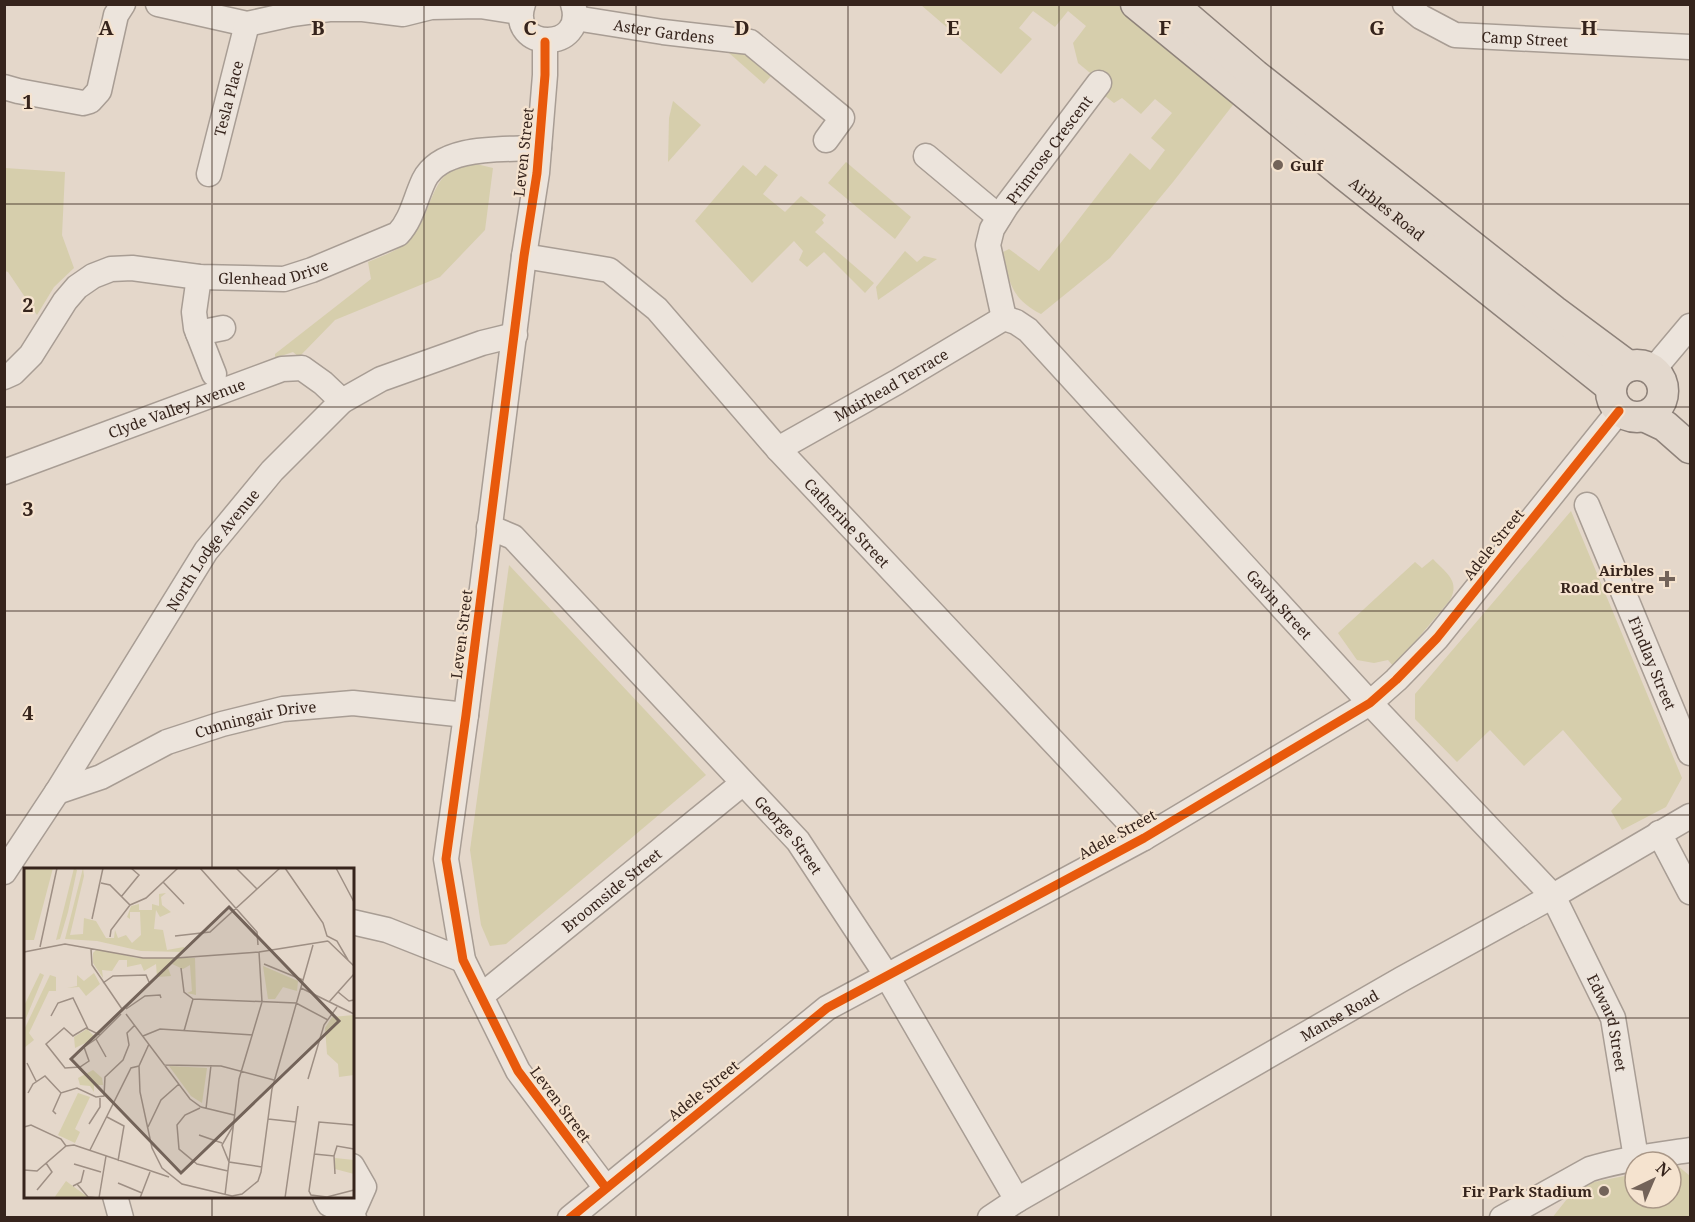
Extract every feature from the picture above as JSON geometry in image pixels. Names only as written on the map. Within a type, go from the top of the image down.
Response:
[{"type":"main road","name":"Airbles Road","points":[[1137,4],[1346,176],[1637,392],[1690,421]]},
{"type":"main road","name":"Airbles Road","points":[[1172,4],[1255,75],[1554,311],[1637,392],[1665,426],[1690,448]]},
{"type":"street","points":[[4,87],[83,103],[90,101],[99,90],[116,15],[123,4]]},
{"type":"street","points":[[158,4],[247,24],[291,9],[363,9],[403,14],[431,7],[522,8],[521,22],[527,33],[545,42],[564,36],[573,25],[574,11]]},
{"type":"street","name":"Camp Street","points":[[1405,4],[1421,17],[1455,35],[1690,47]]},
{"type":"street","name":"Aster Gardens","points":[[574,11],[663,32],[750,42],[842,118],[826,140]]},
{"type":"street","name":"Tesla Place","points":[[209,174],[247,24]]},
{"type":"street","name":"Leven Street","points":[[545,42],[545,75],[537,173],[524,256],[446,859],[462,960],[518,1071],[606,1188]]},
{"type":"street","name":"Primrose Crescent","points":[[1005,318],[988,245],[992,229],[1007,205],[1099,83]]},
{"type":"street","name":"Glenhead Drive","points":[[4,377],[13,373],[31,355],[65,300],[77,287],[93,276],[111,270],[132,268],[199,276],[284,279],[312,270],[399,234],[407,224],[425,177],[438,164],[452,156],[470,152],[539,148]]},
{"type":"street","name":"Primrose Crescent","points":[[926,156],[999,217]]},
{"type":"street","name":"Catherine Street","points":[[524,256],[609,270],[657,309],[778,449],[1144,838]]},
{"type":"street","points":[[199,276],[194,312],[196,328],[214,374]]},
{"type":"street","name":"Muirhead Terrace","points":[[778,449],[1005,318]]},
{"type":"street","name":"Gavin Street","points":[[1005,318],[1028,330],[1370,703],[1553,896]]},
{"type":"street","name":"Adele Street","points":[[570,1218],[827,1008],[1144,838],[1370,703],[1437,638],[1690,326]]},
{"type":"street","points":[[198,333],[223,328]]},
{"type":"street","name":"North Lodge Avenue","points":[[4,872],[57,792],[206,551],[272,471],[342,401],[381,379],[482,343],[514,335]]},
{"type":"street","name":"Clyde Valley Avenue","points":[[4,472],[282,369],[302,368],[342,401]]},
{"type":"street","name":"Findlay Street","points":[[1587,505],[1690,753]]},
{"type":"street","name":"George Street","points":[[489,527],[513,537],[798,841],[887,976],[1017,1200]]},
{"type":"street","name":"Cunningair Drive","points":[[57,792],[102,777],[167,742],[222,724],[283,709],[353,703],[466,715]]},
{"type":"street","name":"Broomside Street","points":[[481,996],[743,783]]},
{"type":"street","name":"Manse Road","points":[[990,1218],[1017,1200],[1690,816]]},
{"type":"street","points":[[1659,833],[1690,892]]},
{"type":"street","name":"Edward Street","points":[[1553,896],[1613,1018],[1635,1150]]},
{"type":"street","points":[[354,922],[387,930],[462,960]]},
{"type":"street","points":[[1502,1218],[1590,1169],[1623,1161]]},
{"type":"street","points":[[326,1198],[329,1204],[353,1216],[364,1187],[354,1170]]},
{"type":"street","points":[[115,1198],[122,1218]]},
{"type":"shaded area","points":[[921,5],[1118,5],[1161,45],[1236,101],[1110,258],[1041,314],[1017,296],[1007,273],[1003,252],[1009,249],[1039,271],[1130,153],[1150,170],[1165,150],[1151,138],[1172,113],[1155,99],[1141,114],[1122,98],[1114,103],[1105,96],[1106,86],[1078,63],[1073,43],[1086,26],[1068,11],[1055,27],[1033,11],[1019,28],[1032,39],[1001,74]]},
{"type":"shaded area","points":[[720,45],[750,45],[778,68],[764,84]]},
{"type":"shaded area","points":[[673,101],[701,125],[668,162],[669,118]]},
{"type":"shaded area","points":[[846,162],[911,217],[895,239],[828,183]]},
{"type":"shaded area","points":[[472,163],[493,168],[485,230],[440,277],[335,320],[299,357],[293,352],[275,358],[275,354],[371,279],[368,262],[394,251],[411,239],[440,181],[454,168]]},
{"type":"shaded area","points":[[743,165],[756,176],[765,165],[778,175],[763,194],[785,212],[801,196],[826,215],[822,220],[824,223],[815,232],[874,283],[865,293],[824,252],[807,267],[799,260],[803,251],[794,241],[752,283],[695,221]]},
{"type":"shaded area","points":[[5,168],[65,172],[62,235],[74,268],[54,287],[37,315],[8,272],[5,271]]},
{"type":"shaded area","points":[[905,251],[917,262],[924,256],[937,259],[878,300],[876,287]]},
{"type":"shaded area","points":[[1571,511],[1682,778],[1666,807],[1622,830],[1611,811],[1622,799],[1563,730],[1524,766],[1490,730],[1457,762],[1415,719],[1415,694]]},
{"type":"shaded area","points":[[1433,559],[1453,582],[1453,593],[1450,600],[1394,667],[1388,660],[1374,663],[1357,660],[1338,633],[1415,562],[1422,568]]},
{"type":"shaded area","points":[[509,565],[706,775],[506,944],[490,946],[481,925],[470,850]]},
{"type":"shaded area","name":"Fir Park Stadium","points":[[1683,1170],[1690,1176],[1690,1217],[1552,1218],[1578,1185],[1623,1176],[1623,1210],[1683,1210]]},
{"type":"cycle path","points":[[545,42],[545,75],[537,173],[524,256],[446,859],[463,960],[518,1071],[606,1188]]},
{"type":"cycle path","points":[[570,1218],[827,1008],[1144,838],[1370,703],[1437,638],[1619,411]]},
{"type":"place","name":"Gulf","points":[[1278,165]]},
{"type":"place","name":"Airbles Road Centre","points":[[1667,579]]},
{"type":"place","name":"Fir Park Stadium","points":[[1604,1191]]}]
